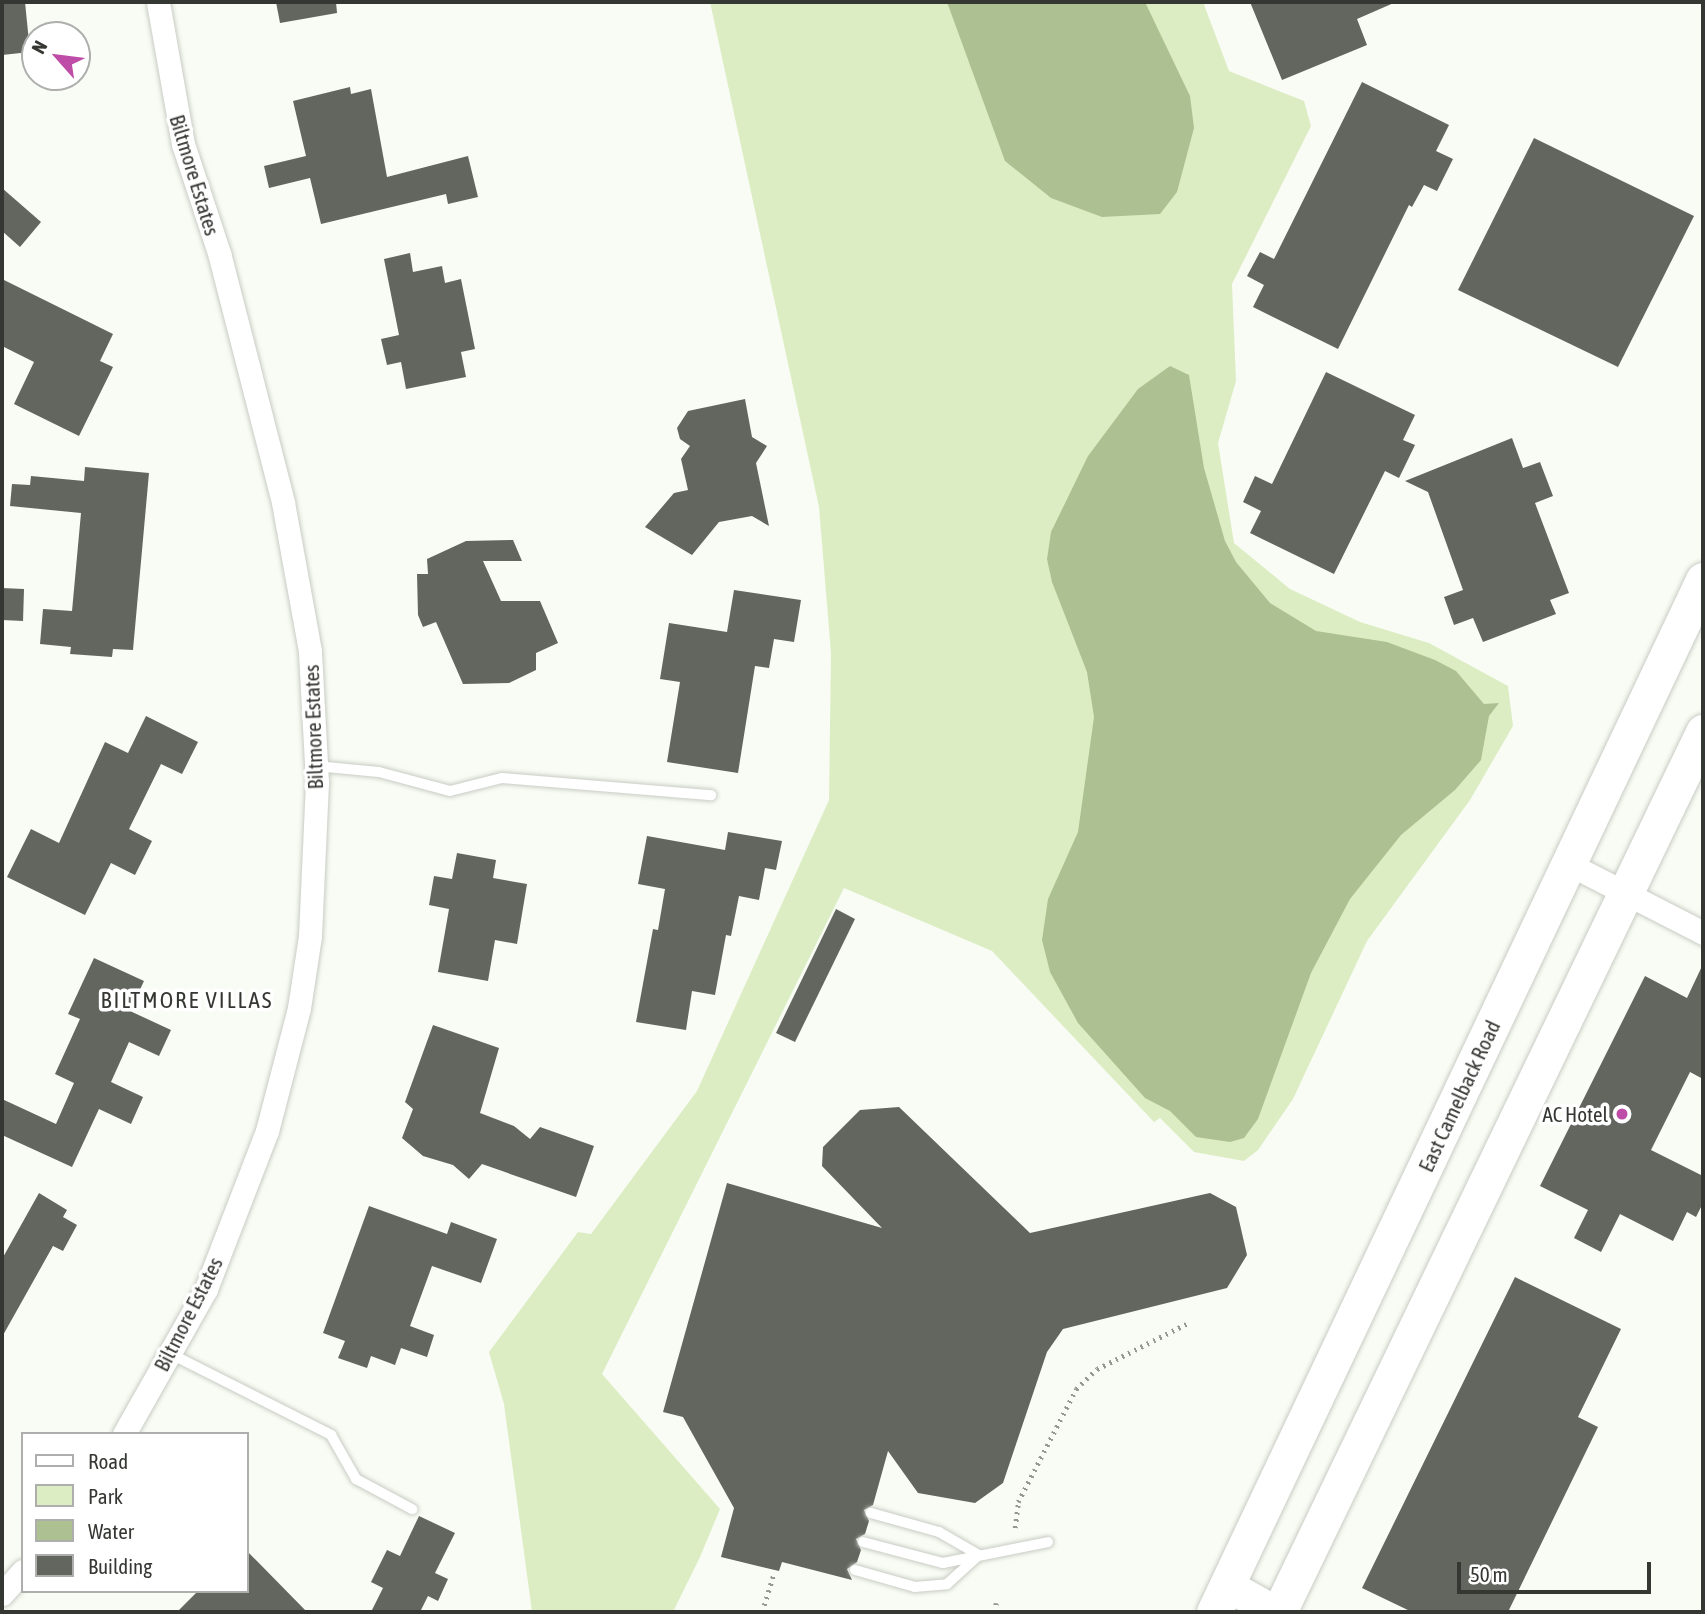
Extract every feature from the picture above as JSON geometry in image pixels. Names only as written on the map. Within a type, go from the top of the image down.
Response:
[{"type":"main road","name":"East Camelback Road","points":[[1220,1599],[1703,580]]},
{"type":"main road","points":[[1277,1612],[1703,732]]},
{"type":"street","name":"Biltmore Estates","points":[[125,1432],[206,1289],[267,1130],[299,1008],[310,936],[316,766],[310,650],[284,502],[223,268],[183,144],[158,2]]},
{"type":"street","points":[[1569,864],[1703,933]]},
{"type":"street","points":[[2,1594],[21,1574]]},
{"type":"street","points":[[1220,1599],[1277,1612]]},
{"type":"lane","points":[[316,766],[379,772],[450,791],[502,778],[711,795]]},
{"type":"lane","points":[[169,1353],[331,1435],[356,1479],[412,1508]]},
{"type":"lane","points":[[871,1513],[939,1532],[979,1555]]},
{"type":"lane","points":[[863,1542],[943,1563],[1048,1542]]},
{"type":"lane","points":[[855,1570],[915,1587],[947,1584],[979,1555]]},
{"type":"path","points":[[1015,1528],[1018,1502],[1076,1389],[1097,1369],[1188,1323]]},
{"type":"path","points":[[762,1612],[774,1573]]},
{"type":"path","points":[[995,1612],[996,1603]]},
{"type":"green space","points":[[710,2],[1203,2],[1229,71],[1304,101],[1311,126],[1232,284],[1236,381],[1218,443],[1234,543],[1290,589],[1360,622],[1429,643],[1508,686],[1513,726],[1470,800],[1367,941],[1293,1099],[1258,1150],[1244,1161],[1194,1152],[1160,1118],[1154,1122],[992,951],[844,888],[602,1374],[720,1509],[700,1557],[673,1612],[532,1612],[504,1404],[489,1352],[578,1232],[591,1234],[697,1091],[829,800],[831,653],[819,507]]},
{"type":"water","points":[[947,2],[1145,2],[1190,96],[1194,128],[1177,192],[1160,214],[1102,217],[1051,198],[1005,161]]},
{"type":"water","points":[[1170,366],[1189,375],[1204,468],[1225,541],[1236,562],[1270,603],[1316,631],[1387,642],[1435,660],[1456,671],[1484,704],[1499,703],[1489,716],[1481,760],[1455,790],[1401,835],[1350,899],[1311,973],[1258,1119],[1244,1138],[1230,1142],[1196,1137],[1170,1111],[1145,1098],[1078,1023],[1050,972],[1042,940],[1048,899],[1078,832],[1094,717],[1087,672],[1052,582],[1047,559],[1051,532],[1088,456],[1138,389]]},
{"type":"building","points":[[2,2],[25,2],[27,21],[21,21],[21,53],[2,55]]},
{"type":"building","points":[[276,2],[336,2],[337,13],[280,23]]},
{"type":"building","points":[[1250,2],[1396,2],[1357,19],[1367,45],[1282,80]]},
{"type":"building","points":[[1362,82],[1449,125],[1436,151],[1453,159],[1437,191],[1424,185],[1412,207],[1409,205],[1338,349],[1253,307],[1264,285],[1247,276],[1260,252],[1274,259]]},
{"type":"building","points":[[350,87],[351,94],[371,89],[387,177],[468,156],[478,197],[448,204],[446,194],[321,224],[310,178],[269,188],[264,166],[306,156],[293,101]]},
{"type":"building","points":[[1534,138],[1694,216],[1618,367],[1458,290]]},
{"type":"building","points":[[2,188],[41,222],[20,247],[2,231]]},
{"type":"building","points":[[410,253],[413,272],[442,266],[445,283],[461,279],[475,349],[461,352],[466,377],[406,389],[401,362],[387,365],[381,339],[399,335],[384,259]]},
{"type":"building","points":[[2,279],[113,334],[100,361],[113,367],[79,436],[14,404],[34,362],[2,346]]},
{"type":"building","points":[[1326,372],[1415,415],[1403,440],[1415,445],[1399,478],[1385,471],[1334,574],[1250,533],[1261,511],[1243,502],[1255,476],[1272,484]]},
{"type":"building","points":[[745,399],[752,437],[767,446],[756,463],[769,526],[752,516],[719,522],[692,555],[645,527],[674,493],[688,490],[681,459],[690,446],[680,439],[677,428],[688,411]]},
{"type":"building","points":[[1512,438],[1523,468],[1540,462],[1553,496],[1535,503],[1569,593],[1550,600],[1556,614],[1483,642],[1473,618],[1454,625],[1444,597],[1463,590],[1428,492],[1405,481]]},
{"type":"building","points":[[85,467],[149,473],[133,650],[113,649],[112,657],[70,654],[71,647],[40,644],[43,609],[72,611],[81,513],[10,506],[12,484],[30,485],[31,476],[84,481]]},
{"type":"building","points":[[513,540],[522,561],[483,561],[501,601],[540,601],[558,643],[536,653],[536,670],[509,683],[463,684],[436,622],[423,627],[418,615],[417,574],[428,574],[427,559],[466,541]]},
{"type":"building","points":[[2,588],[24,589],[23,621],[2,620]]},
{"type":"building","points":[[734,590],[801,600],[794,642],[774,639],[769,668],[755,666],[738,773],[667,762],[680,682],[660,679],[669,623],[727,632]]},
{"type":"building","points":[[146,716],[198,742],[182,774],[161,764],[129,829],[152,841],[135,875],[111,863],[85,915],[7,877],[31,829],[59,843],[105,742],[128,753]]},
{"type":"building","points":[[728,832],[782,841],[776,870],[765,868],[759,900],[739,896],[731,936],[726,935],[715,995],[692,991],[686,1030],[636,1022],[653,929],[658,930],[665,889],[638,884],[647,836],[725,850]]},
{"type":"building","points":[[457,853],[496,860],[493,878],[527,884],[517,944],[495,940],[488,981],[438,972],[449,909],[429,905],[434,876],[452,879]]},
{"type":"building","points":[[836,909],[855,919],[795,1042],[776,1033]]},
{"type":"building","points":[[94,958],[144,981],[130,1011],[171,1030],[159,1056],[129,1042],[111,1082],[143,1097],[131,1124],[99,1109],[72,1167],[2,1135],[2,1099],[56,1124],[74,1083],[55,1074],[80,1019],[68,1014]]},
{"type":"building","name":"AC Hotel","points":[[1703,964],[1703,1079],[1690,1072],[1651,1150],[1703,1176],[1703,1203],[1696,1217],[1687,1212],[1673,1241],[1620,1214],[1601,1252],[1574,1238],[1588,1210],[1540,1186],[1645,976],[1687,998]]},
{"type":"building","points":[[433,1025],[499,1048],[480,1113],[514,1126],[530,1139],[540,1127],[594,1146],[576,1197],[482,1164],[469,1179],[453,1165],[423,1156],[402,1138],[413,1109],[405,1102]]},
{"type":"building","points":[[899,1107],[1030,1233],[1210,1193],[1236,1207],[1247,1255],[1227,1288],[1063,1329],[1047,1352],[1003,1483],[975,1503],[918,1493],[888,1451],[873,1505],[864,1510],[869,1521],[865,1534],[856,1539],[861,1550],[857,1562],[847,1569],[852,1580],[782,1562],[779,1571],[721,1557],[734,1508],[683,1417],[663,1412],[727,1183],[882,1228],[822,1166],[823,1147],[860,1110]]},
{"type":"building","points":[[39,1193],[67,1210],[63,1217],[77,1225],[63,1251],[53,1246],[2,1337],[2,1259]]},
{"type":"building","points":[[369,1206],[447,1234],[451,1222],[497,1239],[481,1283],[432,1266],[410,1326],[434,1335],[427,1357],[401,1348],[395,1365],[371,1356],[367,1368],[338,1358],[345,1341],[323,1333]]},
{"type":"building","points":[[1515,1277],[1621,1329],[1578,1417],[1598,1427],[1508,1612],[1412,1612],[1362,1588]]},
{"type":"building","points":[[419,1516],[455,1533],[435,1573],[448,1579],[438,1601],[428,1596],[420,1612],[371,1612],[383,1588],[371,1582],[387,1550],[400,1556]]},
{"type":"building","points":[[248,1552],[307,1612],[177,1612],[196,1593],[248,1593]]},
{"type":"place","name":"AC Hotel","points":[[1622,1114]]},
{"type":"district","name":"BILTMORE VILLAS","points":[[187,1000]]}]
